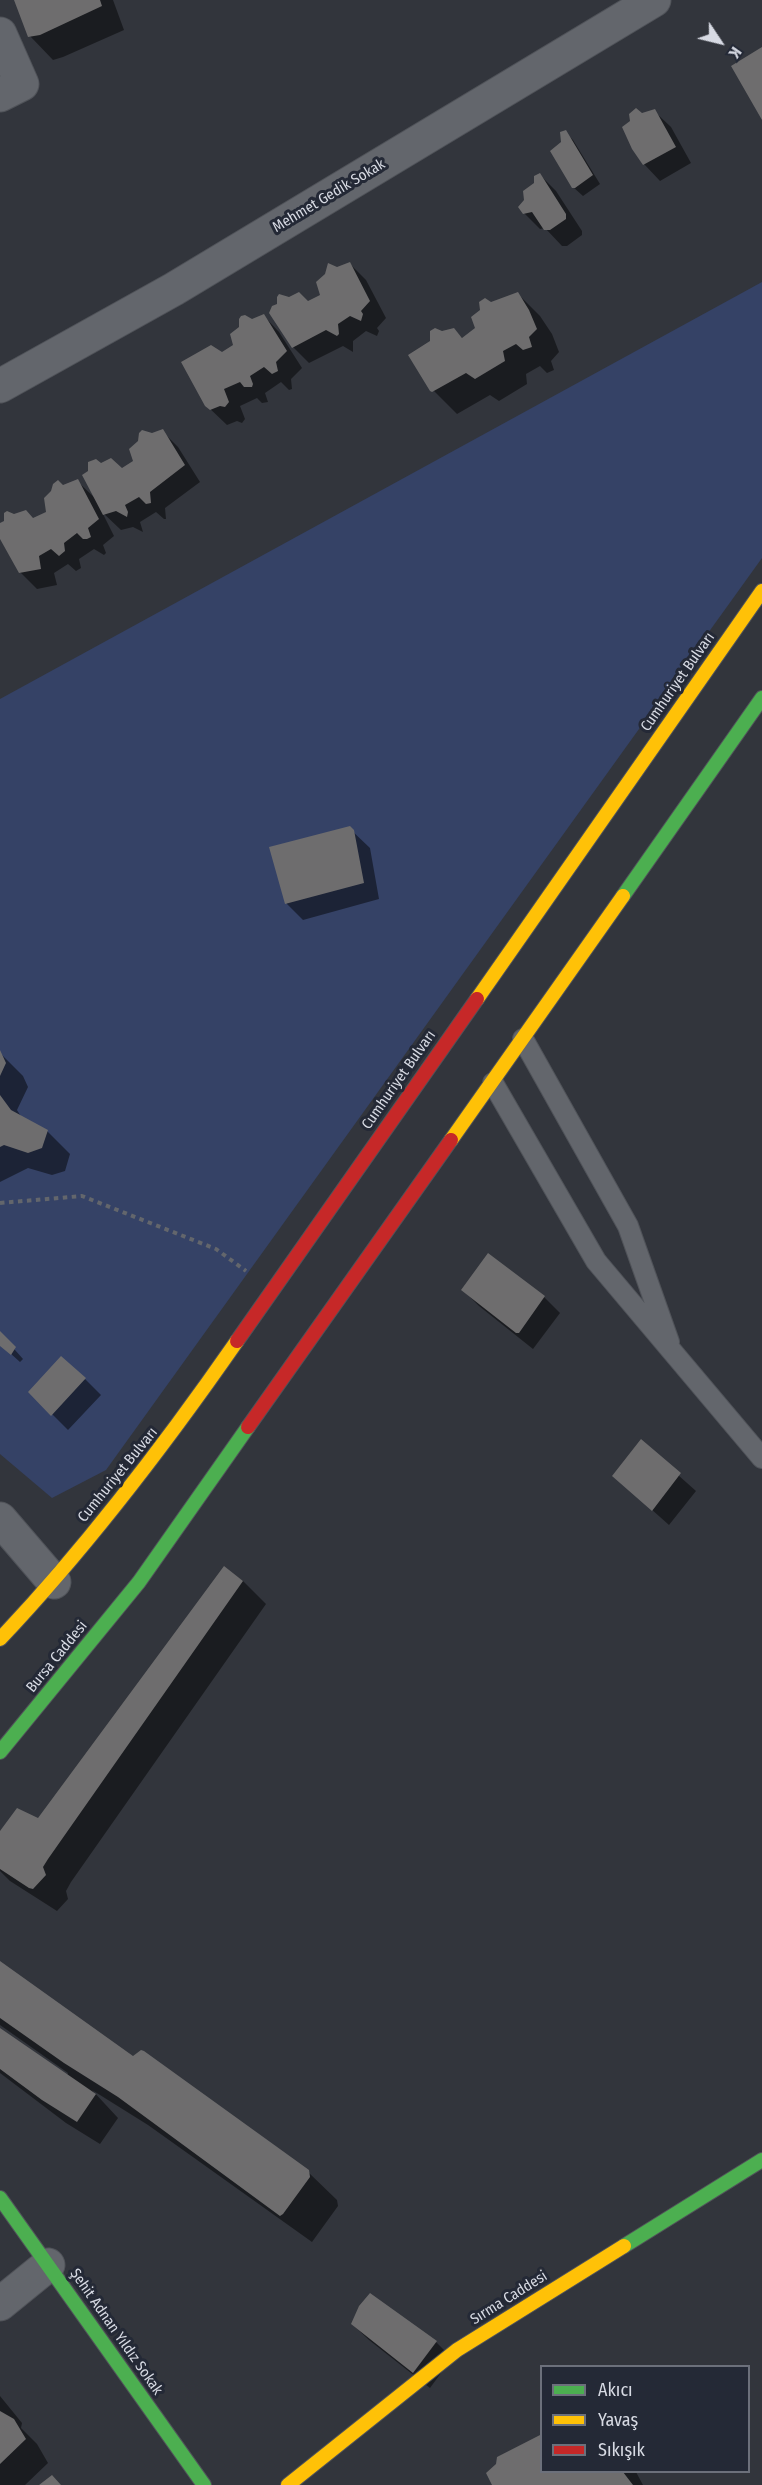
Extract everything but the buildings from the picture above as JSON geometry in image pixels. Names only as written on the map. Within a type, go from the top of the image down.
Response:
[{"type":"main road","name":"Cumhuriyet Bulvarı","points":[[54,1582],[170,1439],[762,591]]},
{"type":"main road","points":[[493,1083],[762,698]]},
{"type":"main road","name":"Bursa Caddesi","points":[[0,1752],[139,1582],[493,1083]]},
{"type":"main road","points":[[0,1639],[54,1582]]},
{"type":"main road","name":"Sırma Caddesi","points":[[288,2485],[457,2350],[762,2160]]},
{"type":"main road","name":"Şehit Adnan Yıldız Sokak","points":[[0,2198],[204,2485]]},
{"type":"street","name":"Mehmet Gedik Sokak","points":[[0,386],[174,289],[654,0]]},
{"type":"street","points":[[0,34],[22,84],[0,95]]},
{"type":"street","points":[[0,1519],[54,1582]]},
{"type":"street","points":[[0,2304],[48,2265]]},
{"type":"lane","points":[[523,1039],[628,1227],[674,1356]]},
{"type":"lane","points":[[493,1083],[596,1261],[762,1458]]},
{"type":"path","points":[[0,1203],[82,1196],[216,1249],[272,1290]]},
{"type":"shaded area","points":[[762,282],[762,558],[106,1470],[52,1498],[0,1454],[0,699]]},
{"type":"traffic: fast","points":[[623,896],[762,698]]},
{"type":"traffic: fast","points":[[0,1752],[139,1582],[248,1427]]},
{"type":"traffic: fast","points":[[624,2246],[762,2160]]},
{"type":"traffic: fast","points":[[0,2198],[204,2485]]},
{"type":"traffic: slow","points":[[477,999],[762,591]]},
{"type":"traffic: slow","points":[[451,1140],[623,896]]},
{"type":"traffic: slow","points":[[0,1639],[94,1532],[182,1419],[237,1341]]},
{"type":"traffic: slow","points":[[288,2485],[457,2350],[624,2246]]},
{"type":"traffic: jam","points":[[237,1341],[477,999]]},
{"type":"traffic: jam","points":[[248,1427],[451,1140]]}]
